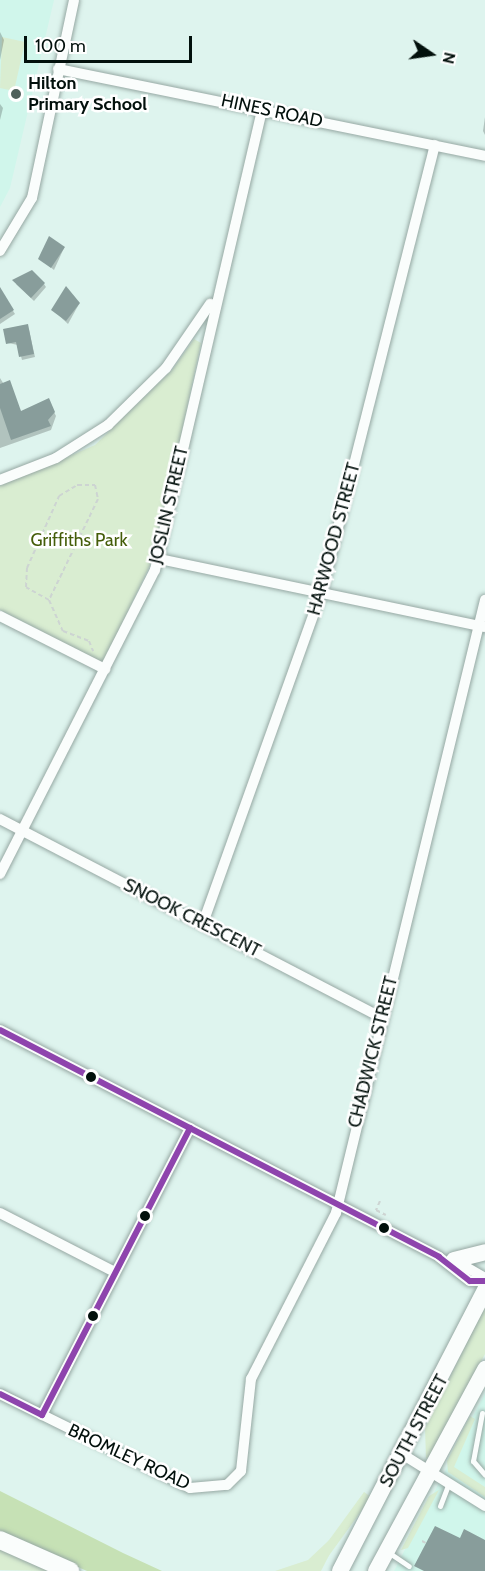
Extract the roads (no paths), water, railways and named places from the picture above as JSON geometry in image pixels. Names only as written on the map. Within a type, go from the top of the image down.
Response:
[{"type":"highway","points":[[0,1540],[70,1571]]},
{"type":"main road","points":[[447,1259],[485,1252]]},
{"type":"main road","name":"SOUTH STREET","points":[[340,1571],[485,1290]]},
{"type":"main road","name":"SOUTH STREET","points":[[376,1571],[485,1369]]},
{"type":"street","points":[[0,251],[32,198],[74,0]]},
{"type":"street","name":"HINES ROAD","points":[[58,69],[485,156]]},
{"type":"street","name":"JOSLIN STREET","points":[[0,874],[159,559],[214,298],[262,109]]},
{"type":"street","name":"HARWOOD STREET","points":[[203,923],[322,591],[435,145]]},
{"type":"street","points":[[0,480],[56,458],[108,425],[166,368],[214,298]]},
{"type":"street","points":[[159,559],[482,626]]},
{"type":"street","name":"CHADWICK STREET","points":[[227,1485],[241,1471],[247,1445],[251,1378],[336,1214],[336,1204],[382,1018],[482,626],[485,600]]},
{"type":"street","points":[[0,616],[105,669]]},
{"type":"street","name":"SNOOK CRESCENT","points":[[0,819],[382,1018]]},
{"type":"street","points":[[0,1030],[485,1279]]},
{"type":"street","points":[[42,1415],[190,1128]]},
{"type":"street","points":[[0,1213],[115,1272]]},
{"type":"street","name":"BROMLEY ROAD","points":[[0,1394],[190,1488],[227,1485]]},
{"type":"street","points":[[402,1454],[485,1506]]},
{"type":"lane","points":[[467,1403],[483,1414],[474,1461],[485,1475]]},
{"type":"lane","points":[[440,1506],[449,1483]]},
{"type":"lane","points":[[387,1552],[409,1566]]},
{"type":"place","name":"Hilton Primary School","points":[[16,94]]},
{"type":"park label","name":"Griffiths Park","points":[[79,540]]}]
